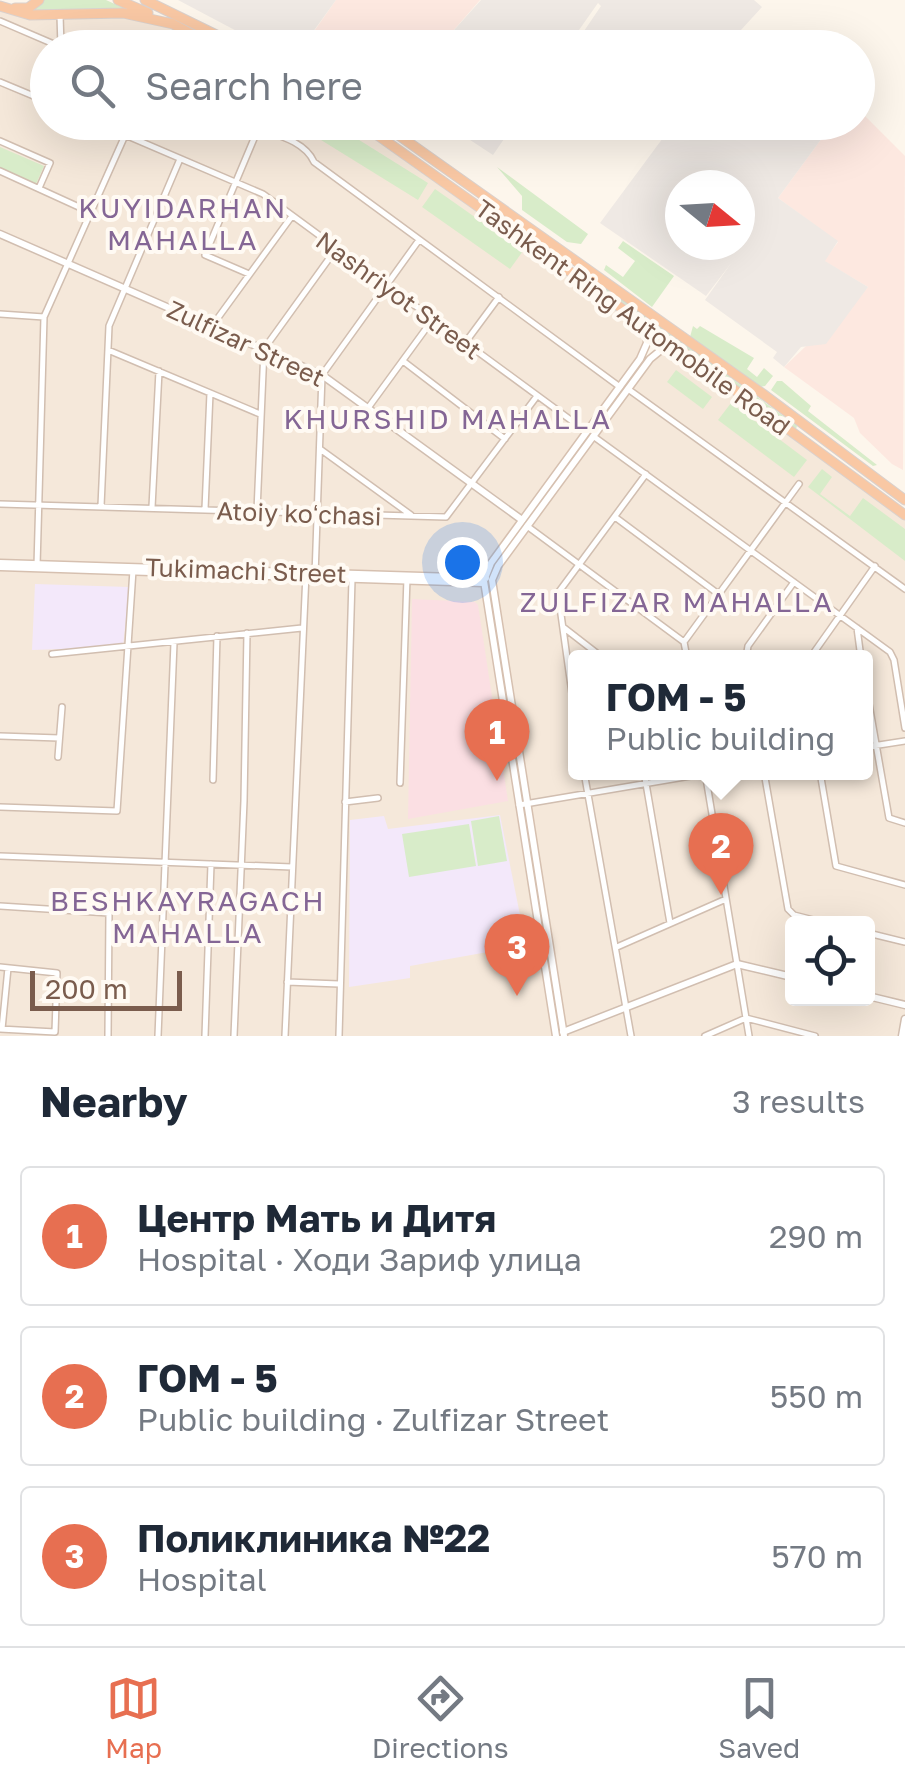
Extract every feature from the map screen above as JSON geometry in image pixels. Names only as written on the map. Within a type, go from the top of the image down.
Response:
[{"type":"highway","points":[[0,4],[24,8],[39,0]]},
{"type":"highway","points":[[118,0],[201,30]]},
{"type":"highway","points":[[145,0],[191,30]]},
{"type":"highway","points":[[161,0],[175,19]]},
{"type":"highway","points":[[0,4],[22,14],[123,12],[175,19]]},
{"type":"highway","name":"Tashkent Ring Automobile Road","points":[[385,140],[646,324],[905,514]]},
{"type":"highway","name":"Tashkent Ring Automobile Road","points":[[406,140],[905,500]]},
{"type":"highway","points":[[586,282],[593,272]]},
{"type":"highway","points":[[801,439],[809,428]]},
{"type":"highway","points":[[830,461],[838,450]]},
{"type":"main road","name":"Zulfizar Street","points":[[0,234],[322,375],[525,523]]},
{"type":"main road","points":[[640,366],[647,343],[646,324]]},
{"type":"main road","points":[[679,348],[661,350],[640,366],[487,580],[558,1035],[737,964],[785,975]]},
{"type":"main road","name":"Tukimachi Street","points":[[0,565],[487,580]]},
{"type":"main road","name":"Tukimachi Street","points":[[310,575],[407,578]]},
{"type":"main road","points":[[875,998],[905,1005]]},
{"type":"main road","points":[[902,1036],[905,1019]]},
{"type":"street","points":[[60,15],[61,30]]},
{"type":"street","points":[[0,21],[30,34]]},
{"type":"street","points":[[0,82],[30,94]]},
{"type":"street","points":[[37,566],[44,318],[124,140]]},
{"type":"street","name":"Nashriyot Street","points":[[136,140],[263,194],[840,614],[893,656],[905,728]]},
{"type":"street","points":[[250,274],[206,255],[253,140]]},
{"type":"street","points":[[288,140],[310,153],[314,162],[419,240],[905,588]]},
{"type":"street","points":[[0,141],[50,163],[39,188]]},
{"type":"street","points":[[101,506],[109,326],[180,158]]},
{"type":"street","points":[[0,171],[92,213]]},
{"type":"street","points":[[212,326],[292,216]]},
{"type":"street","points":[[285,1036],[302,628],[317,512],[322,375],[419,240]]},
{"type":"street","points":[[257,511],[264,349],[336,249]]},
{"type":"street","points":[[466,343],[499,297]]},
{"type":"street","points":[[0,314],[44,318]]},
{"type":"street","points":[[368,408],[433,319]]},
{"type":"street","points":[[108,350],[260,414]]},
{"type":"street","points":[[402,361],[505,439]]},
{"type":"street","points":[[152,508],[160,370]]},
{"type":"street","points":[[205,509],[210,393]]},
{"type":"street","name":"Atoiy koʻchasi","points":[[0,504],[449,516],[537,396]]},
{"type":"street","points":[[320,450],[414,517]]},
{"type":"street","points":[[568,668],[558,593],[646,474]]},
{"type":"street","points":[[685,650],[684,642],[717,593],[799,484]]},
{"type":"street","points":[[614,518],[717,593]]},
{"type":"street","name":"Zulfizar Street","points":[[525,523],[684,642]]},
{"type":"street","points":[[815,650],[874,566]]},
{"type":"street","points":[[0,806],[117,811],[133,569]]},
{"type":"street","points":[[400,783],[407,578]]},
{"type":"street","points":[[339,1036],[352,579]]},
{"type":"street","points":[[747,650],[794,582]]},
{"type":"street","points":[[562,627],[592,650]]},
{"type":"street","points":[[52,654],[302,628]]},
{"type":"street","points":[[857,628],[861,650]]},
{"type":"street","points":[[234,1036],[247,633]]},
{"type":"street","points":[[213,780],[217,636]]},
{"type":"street","points":[[158,1036],[174,643]]},
{"type":"street","points":[[58,757],[62,707]]},
{"type":"street","points":[[873,733],[888,818],[905,823]]},
{"type":"street","points":[[0,736],[59,738]]},
{"type":"street","points":[[875,746],[905,740]]},
{"type":"street","points":[[585,780],[631,1036]]},
{"type":"street","points":[[645,780],[670,923]]},
{"type":"street","points":[[523,804],[667,780]]},
{"type":"street","points":[[706,780],[749,1036]]},
{"type":"street","points":[[765,780],[788,909],[798,916]]},
{"type":"street","points":[[821,780],[836,866],[905,885]]},
{"type":"street","points":[[345,802],[378,798]]},
{"type":"street","points":[[0,856],[292,867]]},
{"type":"street","points":[[205,1036],[211,864]]},
{"type":"street","points":[[616,946],[726,899]]},
{"type":"street","points":[[0,906],[109,912],[108,1036]]},
{"type":"street","points":[[875,935],[905,942]]},
{"type":"street","points":[[4,968],[57,971],[56,1030],[53,1033],[1,1029],[4,968]]},
{"type":"street","points":[[287,982],[340,984]]},
{"type":"street","points":[[705,1036],[746,1018],[815,1036]]},
{"type":"shaded area","points":[[178,0],[336,0],[314,30],[235,30]]},
{"type":"shaded area","points":[[336,0],[480,0],[454,30],[315,30]]},
{"type":"shaded area","points":[[481,0],[754,0],[762,7],[741,30],[585,30],[601,6],[598,3],[579,30],[454,30]]},
{"type":"shaded area","name":"BESHKAYRAGACH MAHALLA","points":[[0,6],[23,14],[146,16],[179,30],[30,30],[30,140],[382,140],[647,332],[642,354],[486,573],[556,1036],[0,1036]]},
{"type":"shaded area","points":[[875,126],[905,156],[903,470],[860,433],[854,418],[784,367],[868,287],[824,261],[838,242],[778,198],[821,140],[875,140]]},
{"type":"shaded area","points":[[470,140],[503,140],[493,155]]},
{"type":"shaded area","points":[[661,140],[821,140],[778,198],[838,241],[825,261],[868,287],[826,344],[801,347],[784,367],[773,358],[777,352],[705,300],[732,262],[706,296],[600,223]]},
{"type":"shaded area","points":[[679,349],[905,515],[905,1036],[564,1036],[492,580],[658,352]]},
{"type":"shaded area","points":[[35,584],[129,587],[123,647],[32,650]]},
{"type":"shaded area","points":[[412,599],[478,605],[508,801],[408,819]]},
{"type":"shaded area","points":[[500,815],[526,945],[410,966],[410,978],[349,987],[350,820],[384,816],[388,829]]},
{"type":"green space","points":[[44,0],[106,0],[128,10],[28,12]]},
{"type":"green space","points":[[321,140],[359,140],[428,183],[418,200]]},
{"type":"green space","points":[[0,147],[44,166],[36,184],[0,168]]},
{"type":"green space","points":[[497,167],[588,234],[581,244],[567,242],[522,210],[522,196]]},
{"type":"green space","points":[[435,189],[523,251],[510,269],[422,207]]},
{"type":"green space","points":[[623,241],[674,276],[652,307],[604,270],[606,265],[623,277],[635,261],[618,248]]},
{"type":"green space","points":[[597,280],[797,426],[796,429],[596,283]]},
{"type":"green space","points":[[693,326],[700,326],[754,358],[747,369],[757,377],[764,368],[773,376],[759,387],[690,337]]},
{"type":"green space","points":[[676,370],[712,397],[703,409],[667,382]]},
{"type":"green space","points":[[777,381],[782,381],[811,406],[808,411],[877,465],[873,466],[771,390]]},
{"type":"green space","points":[[731,403],[807,460],[794,477],[718,420]]},
{"type":"green space","points":[[822,469],[832,477],[820,494],[850,516],[863,498],[905,529],[905,561],[808,487]]},
{"type":"green space","points":[[499,816],[507,861],[478,866],[471,821]]},
{"type":"green space","points":[[469,824],[476,866],[409,877],[402,834]]},
{"type":"place","name":"Центр Мать и Дитя","points":[[497,781]]},
{"type":"place","name":"ГОМ - 5","points":[[721,895]]},
{"type":"place","name":"Поликлиника №22","points":[[517,996]]},
{"type":"district","name":"KUYIDARHAN MAHALLA","points":[[183,223]]},
{"type":"district","name":"KHURSHID MAHALLA","points":[[448,418]]},
{"type":"district","name":"ZULFIZAR MAHALLA","points":[[677,601]]},
{"type":"district","name":"BESHKAYRAGACH MAHALLA","points":[[188,916]]}]
